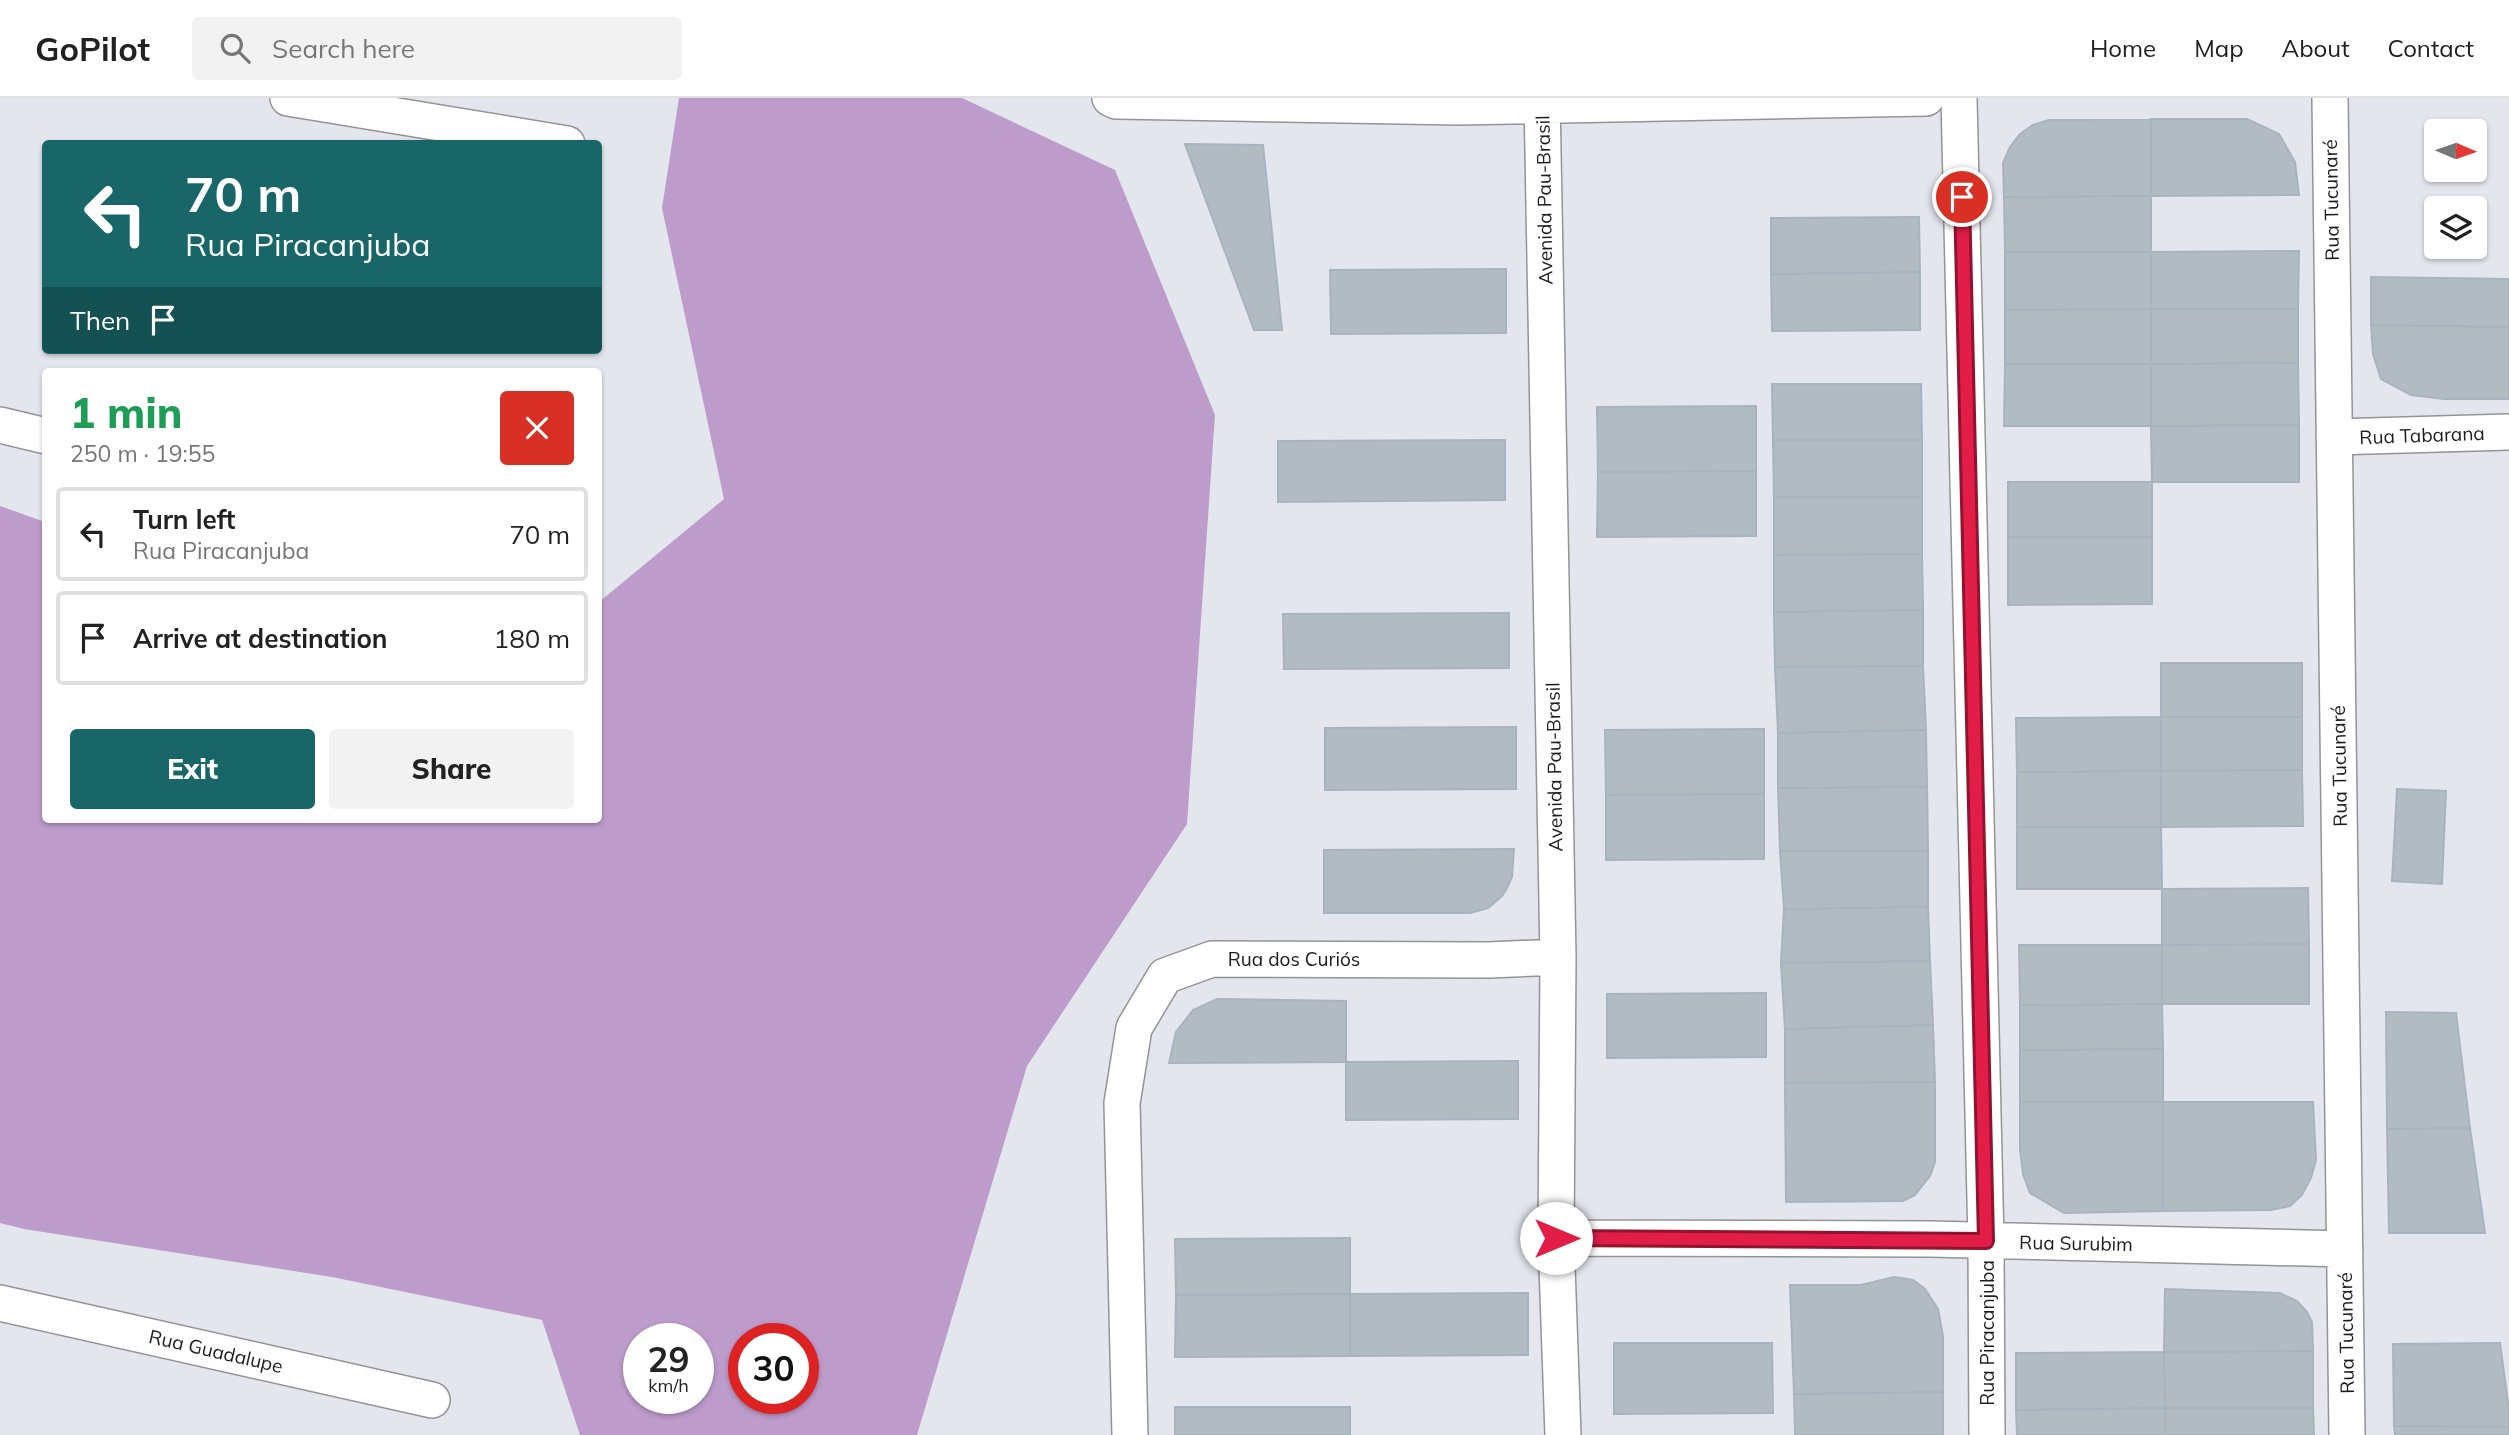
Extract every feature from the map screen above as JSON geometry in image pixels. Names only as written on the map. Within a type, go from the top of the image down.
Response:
[{"type":"street","points":[[288,98],[543,140]]},
{"type":"street","points":[[1114,99],[1459,107],[1542,101],[1926,98]]},
{"type":"street","name":"Rua Piracanjuba","points":[[1959,98],[1986,1241],[1987,1435]]},
{"type":"street","name":"Rua Tucunaré","points":[[2330,98],[2347,1435]]},
{"type":"street","name":"Avenida Pau-Brasil","points":[[1542,101],[1558,957],[1556,1238],[1563,1435]]},
{"type":"street","points":[[0,425],[42,435]]},
{"type":"street","name":"Rua Tabarana","points":[[2334,437],[2509,432]]},
{"type":"street","name":"Rua dos Curiós","points":[[1130,1435],[1122,1103],[1134,1028],[1165,976],[1212,959],[1489,960],[1558,957]]},
{"type":"street","name":"Rua Surubim","points":[[1556,1238],[1986,1241],[2345,1249]]},
{"type":"street","name":"Rua Guadalupe","points":[[0,1303],[432,1400]]},
{"type":"shaded area","points":[[679,98],[962,98],[1115,170],[1215,415],[1187,824],[1027,1066],[917,1435],[580,1435],[542,1320],[332,1277],[0,1223],[0,506],[42,521],[42,823],[602,823],[602,600],[724,499],[662,208]]},
{"type":"building","points":[[2151,119],[2247,119],[2279,134],[2295,162],[2299,195],[2151,196]]},
{"type":"building","points":[[2151,119],[2151,196],[2004,197],[2003,163],[2020,134],[2033,125],[2049,120]]},
{"type":"building","points":[[1185,144],[1263,145],[1282,330],[1254,330]]},
{"type":"building","points":[[2151,196],[2151,252],[2005,252],[2004,197]]},
{"type":"building","points":[[1919,217],[1920,272],[1771,274],[1771,218]]},
{"type":"building","points":[[2299,251],[2298,309],[2151,309],[2151,252]]},
{"type":"building","points":[[2005,252],[2151,252],[2151,309],[2005,310]]},
{"type":"building","points":[[1506,269],[1506,333],[1331,334],[1330,270]]},
{"type":"building","points":[[1920,272],[1920,330],[1772,331],[1771,274]]},
{"type":"building","points":[[2371,277],[2509,279],[2509,327],[2371,325]]},
{"type":"building","points":[[2151,309],[2151,364],[2005,364],[2005,310]]},
{"type":"building","points":[[2151,309],[2298,309],[2298,363],[2151,364]]},
{"type":"building","points":[[2371,325],[2509,327],[2509,399],[2444,399],[2411,395],[2381,379],[2373,354]]},
{"type":"building","points":[[2298,363],[2299,425],[2151,426],[2151,364]]},
{"type":"building","points":[[2005,364],[2151,364],[2151,426],[2004,426]]},
{"type":"building","points":[[1772,384],[1921,384],[1922,440],[1773,440]]},
{"type":"building","points":[[1756,406],[1756,471],[1598,472],[1597,407]]},
{"type":"building","points":[[2299,425],[2299,482],[2152,482],[2151,426]]},
{"type":"building","points":[[1505,440],[1505,500],[1278,502],[1278,441]]},
{"type":"building","points":[[1773,440],[1922,440],[1922,497],[1774,497]]},
{"type":"building","points":[[1756,471],[1756,536],[1597,537],[1598,472]]},
{"type":"building","points":[[2008,482],[2152,482],[2152,537],[2008,537]]},
{"type":"building","points":[[1774,497],[1922,497],[1922,554],[1774,555]]},
{"type":"building","points":[[2008,537],[2152,537],[2152,604],[2008,605]]},
{"type":"building","points":[[1922,554],[1923,610],[1774,612],[1774,555]]},
{"type":"building","points":[[1923,610],[1923,666],[1775,667],[1774,612]]},
{"type":"building","points":[[1509,613],[1509,668],[1284,669],[1283,614]]},
{"type":"building","points":[[2161,663],[2302,663],[2302,717],[2161,717]]},
{"type":"building","points":[[1923,666],[1926,730],[1778,733],[1775,667]]},
{"type":"building","points":[[2161,717],[2161,771],[2017,772],[2016,718]]},
{"type":"building","points":[[2161,717],[2302,717],[2302,770],[2161,771]]},
{"type":"building","points":[[1516,727],[1516,789],[1325,790],[1325,728]]},
{"type":"building","points":[[1764,729],[1764,794],[1606,795],[1605,730]]},
{"type":"building","points":[[1926,730],[1927,787],[1778,788],[1778,733]]},
{"type":"building","points":[[2302,770],[2303,826],[2161,827],[2161,771]]},
{"type":"building","points":[[2161,771],[2161,827],[2017,827],[2017,772]]},
{"type":"building","points":[[1927,787],[1928,851],[1780,851],[1778,788]]},
{"type":"building","points":[[2397,789],[2446,791],[2442,884],[2392,881]]},
{"type":"building","points":[[1764,794],[1764,859],[1606,860],[1606,795]]},
{"type":"building","points":[[2017,827],[2161,827],[2162,889],[2017,889]]},
{"type":"building","points":[[1514,849],[1512,877],[1502,896],[1488,908],[1470,913],[1324,913],[1324,850]]},
{"type":"building","points":[[1780,851],[1928,851],[1928,907],[1784,909]]},
{"type":"building","points":[[2308,888],[2309,944],[2162,945],[2162,889]]},
{"type":"building","points":[[1928,907],[1930,961],[1781,963],[1784,909]]},
{"type":"building","points":[[2309,944],[2309,1004],[2162,1004],[2162,945]]},
{"type":"building","points":[[2019,945],[2162,945],[2162,1004],[2020,1005]]},
{"type":"building","points":[[1930,961],[1933,1025],[1785,1029],[1781,963]]},
{"type":"building","points":[[1766,993],[1766,1057],[1607,1058],[1607,994]]},
{"type":"building","points":[[1217,999],[1346,1001],[1346,1062],[1169,1063],[1176,1032],[1193,1010]]},
{"type":"building","points":[[2162,1004],[2163,1049],[2020,1050],[2020,1005]]},
{"type":"building","points":[[2386,1012],[2456,1013],[2470,1128],[2387,1129]]},
{"type":"building","points":[[1933,1025],[1935,1082],[1785,1083],[1785,1029]]},
{"type":"building","points":[[2163,1049],[2163,1102],[2020,1102],[2020,1050]]},
{"type":"building","points":[[1518,1061],[1518,1119],[1346,1120],[1346,1062]]},
{"type":"building","points":[[1935,1082],[1935,1162],[1930,1176],[1915,1195],[1903,1201],[1786,1202],[1785,1083]]},
{"type":"building","points":[[2020,1102],[2163,1102],[2163,1211],[2064,1213],[2030,1193],[2023,1174],[2020,1150]]},
{"type":"building","points":[[2163,1102],[2313,1102],[2316,1160],[2302,1195],[2290,1206],[2271,1210],[2163,1211]]},
{"type":"building","points":[[2470,1128],[2485,1233],[2389,1233],[2387,1129]]},
{"type":"building","points":[[1350,1238],[1350,1294],[1176,1295],[1175,1239]]},
{"type":"building","points":[[1894,1277],[1913,1280],[1925,1289],[1938,1309],[1943,1336],[1943,1392],[1794,1394],[1790,1285],[1861,1285]]},
{"type":"building","points":[[2165,1289],[2280,1293],[2297,1301],[2307,1312],[2312,1322],[2313,1351],[2164,1352]]},
{"type":"building","points":[[1528,1293],[1528,1355],[1350,1356],[1350,1294]]},
{"type":"building","points":[[1350,1294],[1350,1356],[1175,1357],[1176,1295]]},
{"type":"building","points":[[1614,1343],[1772,1343],[1773,1413],[1614,1414]]},
{"type":"building","points":[[2500,1343],[2509,1427],[2394,1426],[2393,1344]]},
{"type":"building","points":[[2313,1351],[2313,1408],[2165,1408],[2164,1352]]},
{"type":"building","points":[[2164,1352],[2165,1408],[2016,1410],[2016,1353]]},
{"type":"building","points":[[1943,1392],[1943,1435],[1795,1435],[1794,1394]]},
{"type":"building","points":[[1175,1407],[1350,1407],[1350,1435],[1175,1435]]},
{"type":"building","points":[[2165,1408],[2313,1408],[2314,1435],[2165,1435]]},
{"type":"building","points":[[2165,1408],[2165,1435],[2017,1435],[2016,1410]]},
{"type":"building","points":[[2394,1426],[2509,1427],[2509,1435],[2395,1435]]},
{"type":"route","points":[[1556,1238],[1986,1241],[1962,197]]}]
